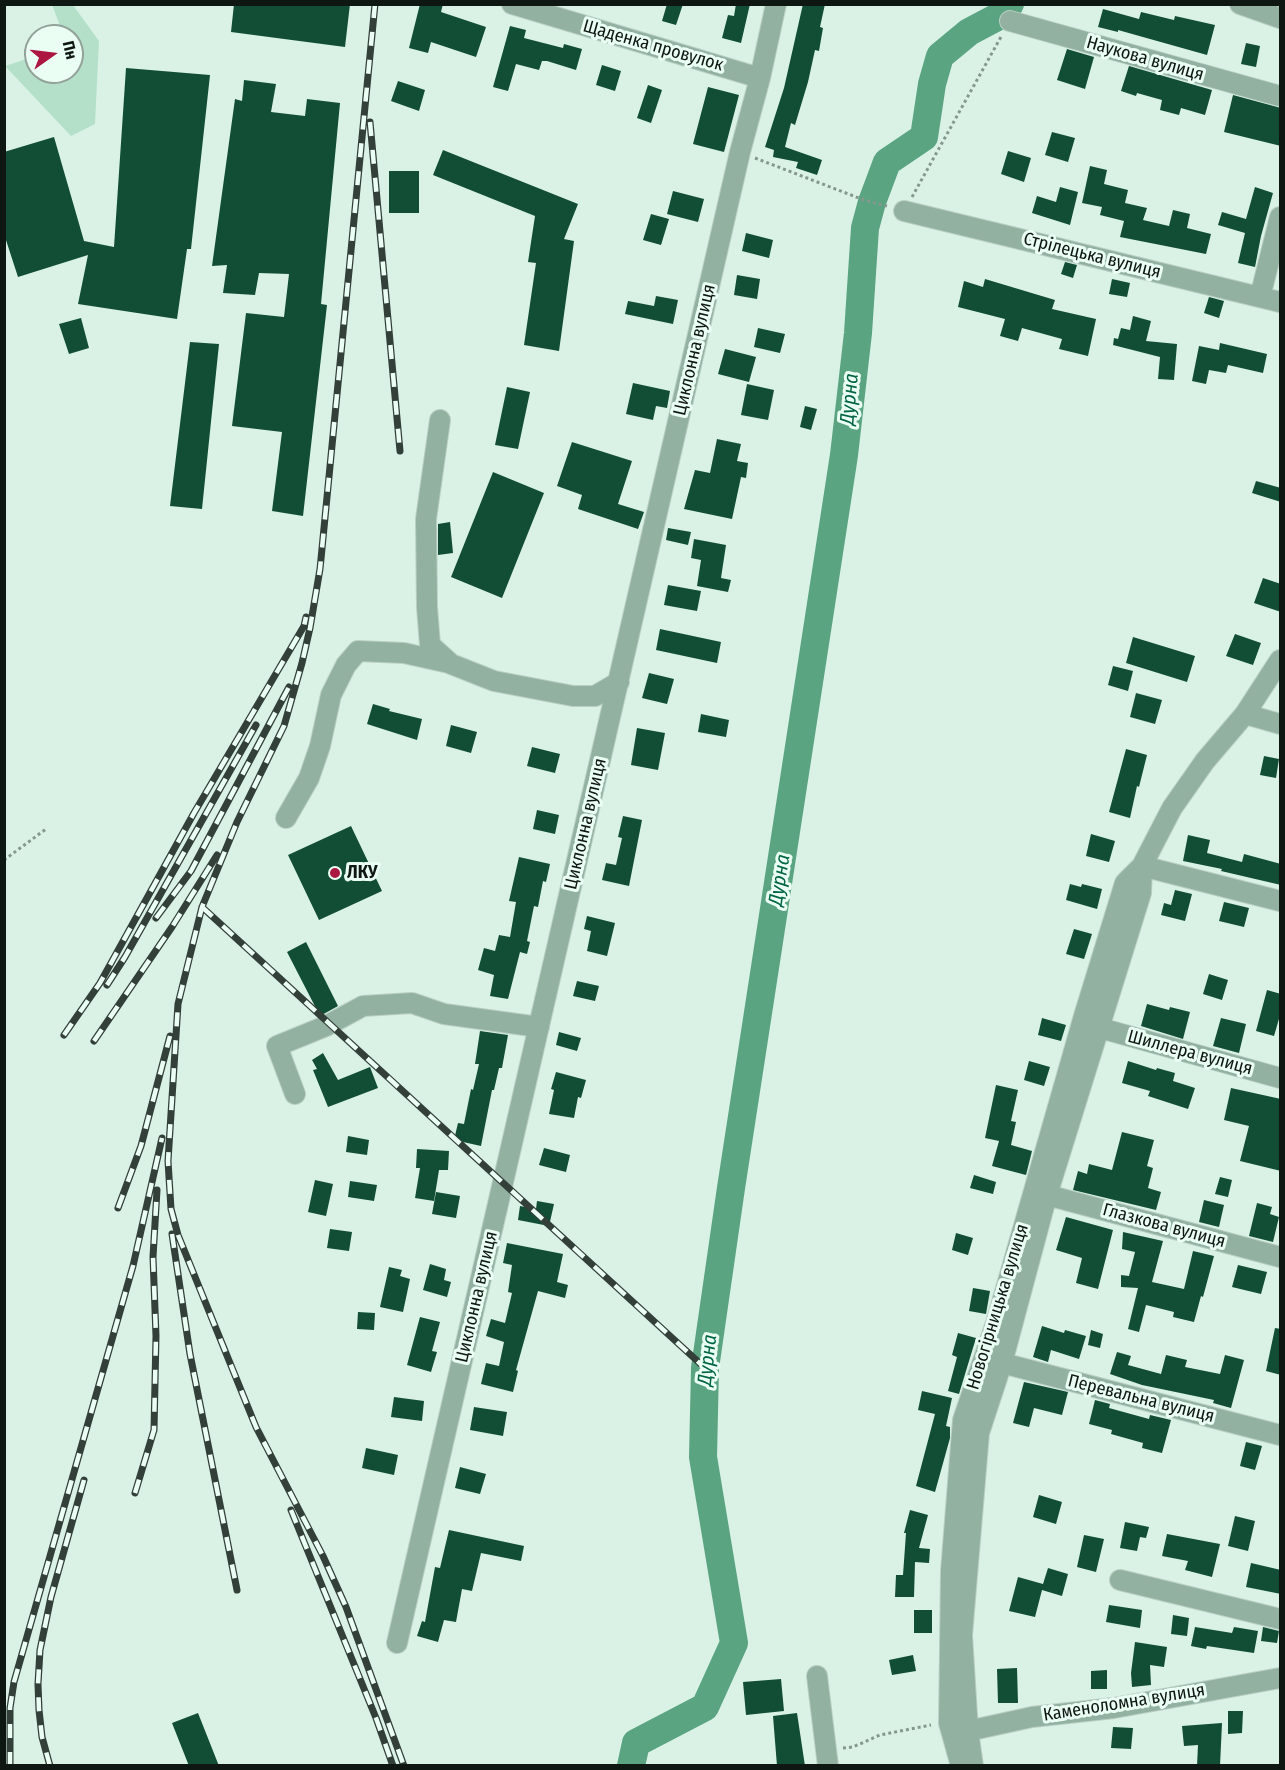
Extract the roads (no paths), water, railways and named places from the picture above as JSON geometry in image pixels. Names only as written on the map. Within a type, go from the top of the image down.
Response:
[{"type":"street","name":"Щаденка провулок","points":[[512,4],[760,78]]},
{"type":"street","name":"Циклонна вулиця","points":[[398,1643],[740,152],[760,78],[776,4]]},
{"type":"street","points":[[1240,4],[1281,18]]},
{"type":"street","name":"Наукова вулиця","points":[[1010,21],[1281,96]]},
{"type":"street","name":"Стрілецька вулиця","points":[[904,211],[1281,302]]},
{"type":"street","points":[[1260,297],[1281,217]]},
{"type":"street","points":[[440,420],[426,519],[427,607],[430,645],[452,664]]},
{"type":"street","points":[[286,818],[309,778],[320,746],[331,695],[346,665],[358,651],[404,653],[452,664],[494,681],[573,696],[595,696],[619,682]]},
{"type":"street","name":"Новогірницька вулиця","points":[[961,1766],[949,1723],[951,1571],[963,1420],[998,1320],[1084,1016],[1125,883],[1142,866],[1179,798],[1204,760],[1245,714],[1281,660]]},
{"type":"street","points":[[1245,714],[1281,724]]},
{"type":"street","points":[[1142,866],[1281,902]]},
{"type":"street","name":"Новогірницька вулиця","points":[[972,1766],[962,1635],[979,1433],[1002,1364],[1047,1195],[1141,893],[1142,866]]},
{"type":"street","points":[[295,1095],[277,1046],[326,1026],[363,1006],[412,1003],[444,1014],[539,1027]]},
{"type":"street","name":"Шиллера вулиця","points":[[1100,1028],[1281,1078]]},
{"type":"street","name":"Глазкова вулиця","points":[[1047,1195],[1281,1257]]},
{"type":"street","name":"Перевальна вулиця","points":[[1002,1364],[1281,1435]]},
{"type":"street","points":[[1120,1580],[1281,1618]]},
{"type":"street","points":[[817,1676],[827,1758]]},
{"type":"street","name":"Каменоломна вулиця","points":[[968,1731],[1032,1717],[1114,1708],[1281,1678]]},
{"type":"waterway","name":"Дурна","points":[[631,1766],[636,1743],[705,1707],[734,1643],[703,1457],[705,1368],[844,455],[858,333],[865,228],[887,162],[924,137],[932,84],[940,56],[969,32],[1003,14],[1010,4]]},
{"type":"railway","points":[[375,4],[320,569],[310,628],[284,726],[237,822],[202,907],[178,1004],[168,1161],[171,1209],[178,1235],[256,1427],[323,1556],[346,1607],[404,1766]]},
{"type":"railway","points":[[370,122],[400,451]]},
{"type":"railway","points":[[64,1035],[100,983],[194,813],[304,626],[306,617]]},
{"type":"railway","points":[[156,918],[191,871],[289,687]]},
{"type":"railway","points":[[107,985],[256,725]]},
{"type":"railway","points":[[94,1041],[172,927],[217,855]]},
{"type":"railway","points":[[202,907],[705,1368]]},
{"type":"railway","points":[[118,1208],[141,1146],[170,1036]]},
{"type":"railway","points":[[10,1766],[10,1708],[14,1682],[133,1266],[162,1138]]},
{"type":"railway","points":[[135,1493],[154,1430],[156,1336],[153,1257],[157,1190]]},
{"type":"railway","points":[[172,1234],[190,1354],[237,1590]]},
{"type":"railway","points":[[50,1766],[42,1737],[39,1710],[40,1650],[51,1597],[84,1480]]},
{"type":"railway","points":[[291,1510],[376,1718],[393,1766]]},
{"type":"place","name":"ЛКУ","points":[[335,873]]}]
